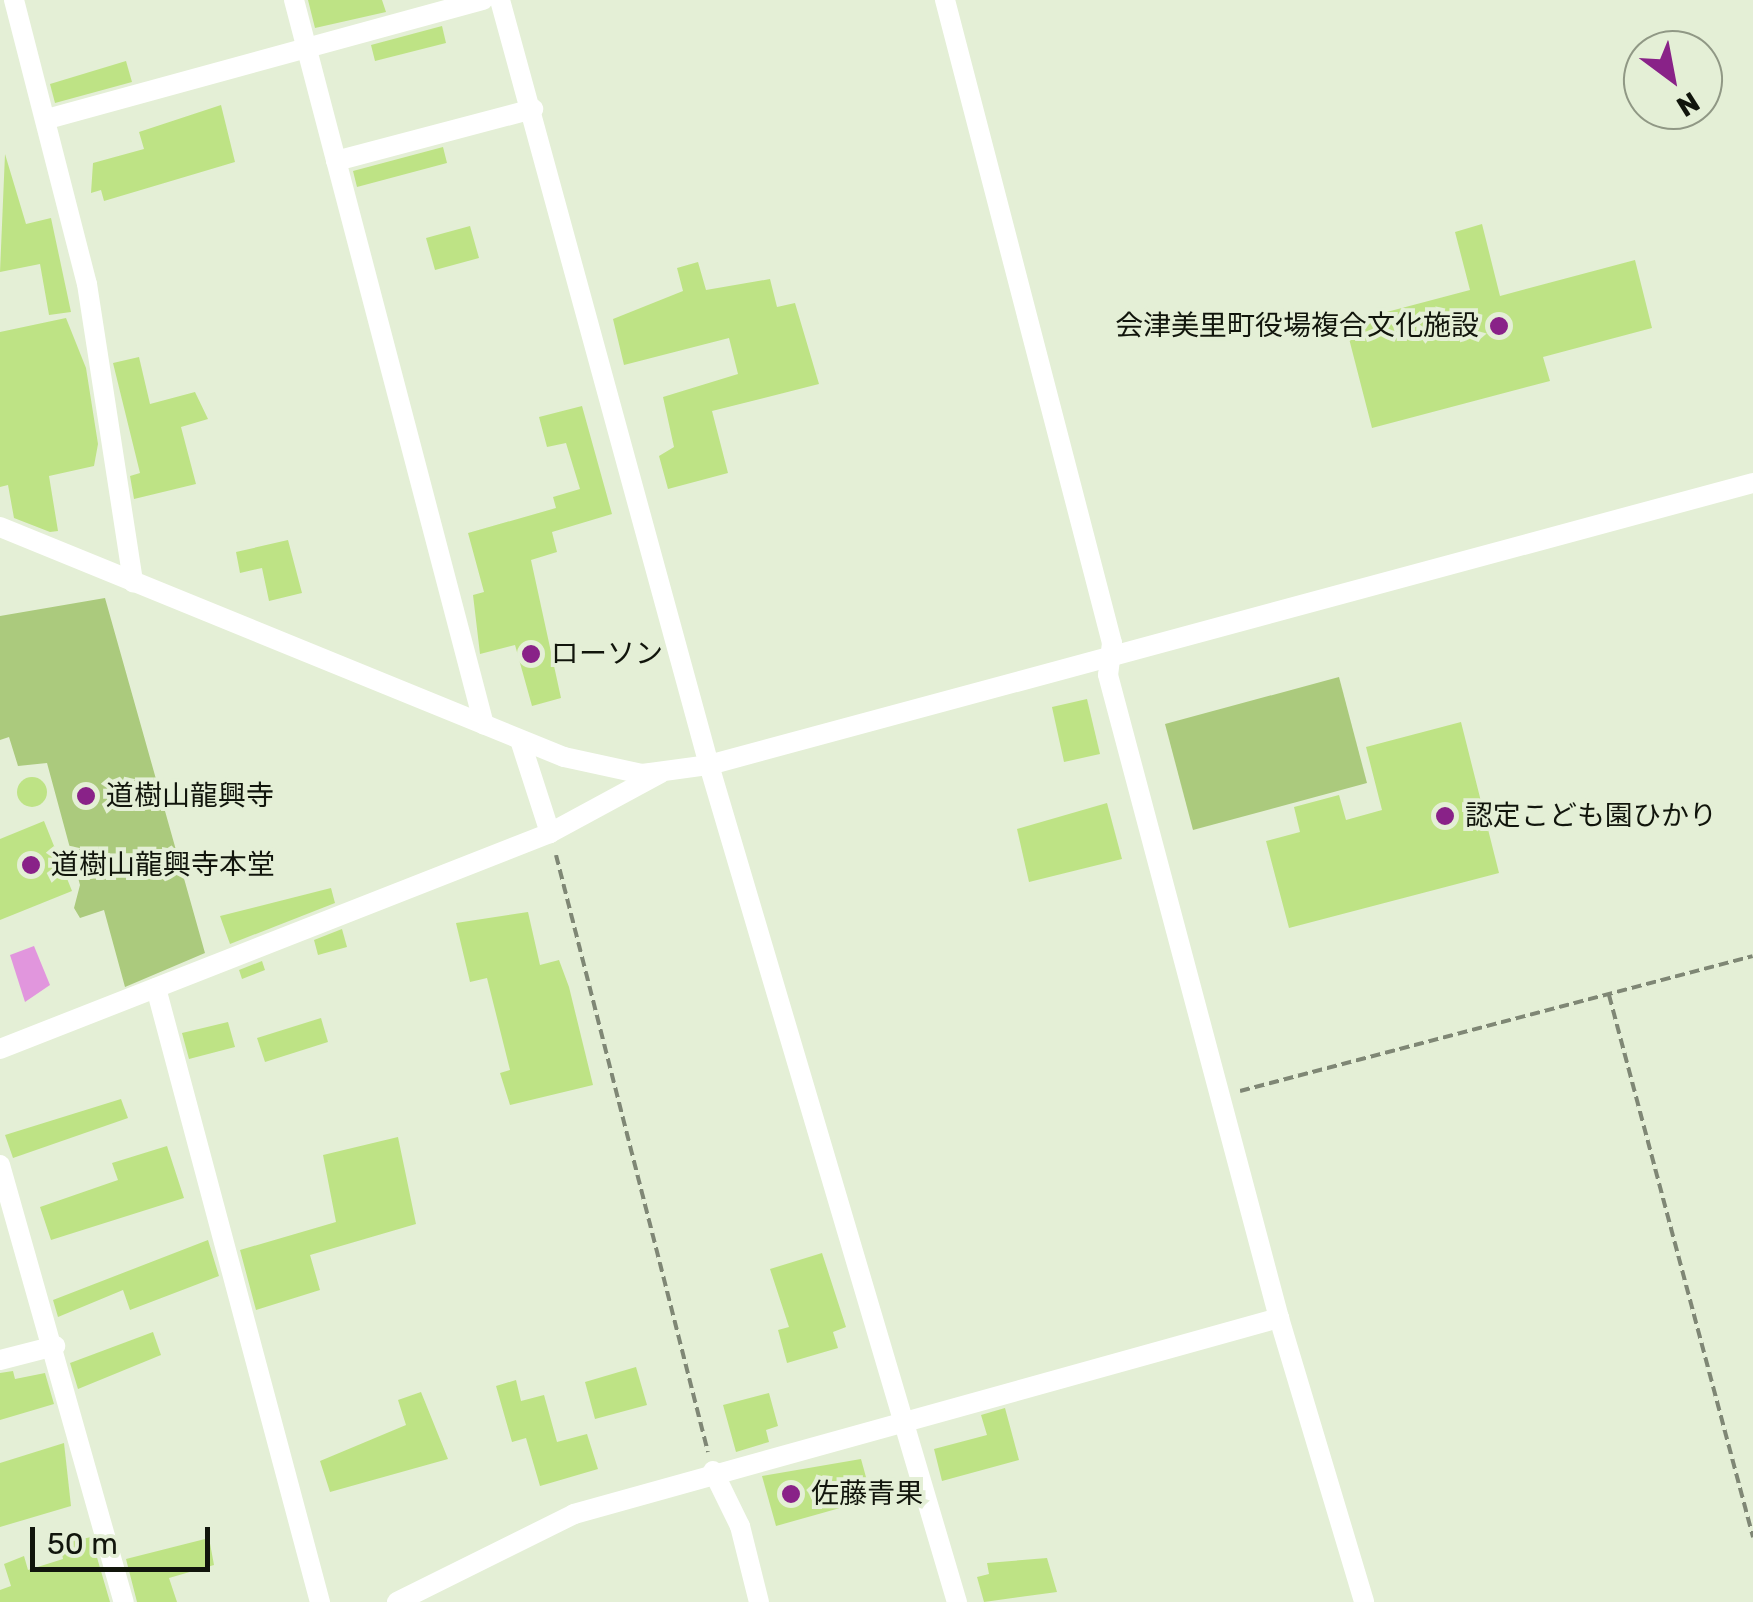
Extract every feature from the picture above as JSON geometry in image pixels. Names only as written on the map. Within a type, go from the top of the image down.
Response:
[{"type":"street","points":[[14,0],[52,118],[132,582]]},
{"type":"street","points":[[294,0],[484,725]]},
{"type":"street","points":[[52,118],[483,0]]},
{"type":"street","points":[[500,0],[533,109],[709,765],[957,1602]]},
{"type":"street","points":[[945,0],[1220,1096],[1279,1318],[1364,1602]]},
{"type":"street","points":[[336,161],[533,109]]},
{"type":"street","points":[[0,527],[520,740],[604,768],[661,773],[709,765],[1753,483]]},
{"type":"street","points":[[520,740],[550,832]]},
{"type":"street","points":[[0,1049],[550,832],[661,773]]},
{"type":"street","points":[[156,988],[320,1602]]},
{"type":"street","points":[[0,1165],[124,1602]]},
{"type":"street","points":[[398,1602],[574,1514],[713,1471],[1279,1318]]},
{"type":"street","points":[[0,1360],[54,1346]]},
{"type":"street","points":[[713,1471],[740,1526],[759,1602]]},
{"type":"path","points":[[550,832],[713,1471]]},
{"type":"path","points":[[1220,1096],[1753,956]]},
{"type":"path","points":[[1609,995],[1753,1537]]},
{"type":"green space","points":[[105,598],[205,953],[125,987],[104,910],[80,918],[74,908],[80,885],[47,763],[18,766],[9,737],[0,740],[0,616]]},
{"type":"green space","points":[[1339,677],[1367,783],[1193,830],[1165,724]]},
{"type":"shaded area","points":[[34,946],[50,985],[25,1002],[10,955]]},
{"type":"building","points":[[308,0],[382,0],[386,12],[315,28]]},
{"type":"building","points":[[442,26],[446,43],[375,61],[371,45]]},
{"type":"building","points":[[126,61],[132,82],[55,103],[50,84]]},
{"type":"building","points":[[221,105],[235,162],[104,201],[101,190],[91,193],[93,163],[144,149],[139,132]]},
{"type":"building","points":[[443,147],[447,163],[357,187],[353,171]]},
{"type":"building","points":[[5,154],[26,224],[51,218],[71,312],[49,315],[40,264],[0,272]]},
{"type":"building","name":"会津美里町役場複合文化施設","points":[[1482,224],[1500,296],[1635,260],[1652,328],[1543,357],[1550,381],[1372,428],[1345,323],[1470,290],[1455,232]]},
{"type":"building","points":[[470,226],[479,258],[435,270],[426,238]]},
{"type":"building","points":[[698,262],[706,290],[770,279],[777,307],[795,303],[819,384],[712,411],[728,473],[668,489],[659,456],[674,447],[663,397],[738,374],[729,338],[624,365],[613,319],[683,291],[677,268]]},
{"type":"building","points":[[66,318],[86,368],[98,444],[94,466],[49,476],[58,531],[50,532],[14,518],[8,485],[0,487],[0,332]]},
{"type":"building","points":[[139,357],[150,404],[195,392],[208,419],[181,427],[196,484],[134,499],[130,476],[140,473],[113,363]]},
{"type":"building","points":[[582,406],[612,514],[552,532],[557,552],[531,560],[561,698],[532,706],[515,645],[480,654],[473,595],[484,592],[468,533],[556,508],[553,497],[580,489],[566,443],[547,447],[539,417]]},
{"type":"building","points":[[288,540],[302,593],[269,601],[262,568],[240,573],[236,552]]},
{"type":"building","points":[[1087,699],[1100,754],[1064,762],[1052,707]]},
{"type":"building","points":[[1461,722],[1499,873],[1289,928],[1266,841],[1300,832],[1294,807],[1339,795],[1346,820],[1382,810],[1366,747]]},
{"type":"building","points":[[32,777],[42,782],[47,792],[42,802],[32,807],[22,802],[17,792],[22,782]]},
{"type":"building","points":[[1107,803],[1122,859],[1029,882],[1017,829]]},
{"type":"building","name":"道樹山龍興寺本堂","points":[[44,821],[72,891],[0,920],[0,839]]},
{"type":"building","points":[[331,888],[335,903],[230,944],[220,916]]},
{"type":"building","points":[[528,912],[540,965],[559,960],[593,1085],[510,1105],[500,1073],[510,1070],[487,978],[470,982],[456,923]]},
{"type":"building","points":[[342,929],[347,947],[318,955],[314,940]]},
{"type":"building","points":[[262,961],[265,970],[242,979],[239,970]]},
{"type":"building","points":[[321,1018],[328,1042],[265,1062],[257,1038]]},
{"type":"building","points":[[228,1022],[235,1047],[189,1059],[182,1033]]},
{"type":"building","points":[[121,1099],[128,1118],[13,1158],[5,1135]]},
{"type":"building","points":[[398,1137],[416,1224],[310,1255],[320,1290],[256,1310],[240,1250],[336,1222],[323,1155]]},
{"type":"building","points":[[167,1146],[184,1198],[51,1240],[40,1207],[118,1180],[112,1163]]},
{"type":"building","points":[[208,1240],[219,1276],[130,1310],[123,1290],[58,1317],[53,1300]]},
{"type":"building","points":[[822,1253],[846,1327],[833,1332],[838,1348],[787,1363],[778,1330],[789,1327],[770,1269]]},
{"type":"building","points":[[153,1332],[161,1355],[78,1389],[70,1363]]},
{"type":"building","points":[[636,1367],[647,1405],[595,1419],[585,1382]]},
{"type":"building","points":[[13,1371],[15,1379],[45,1373],[54,1404],[0,1420],[0,1373]]},
{"type":"building","points":[[516,1380],[521,1401],[544,1395],[557,1442],[587,1434],[598,1469],[540,1486],[526,1438],[512,1442],[496,1386]]},
{"type":"building","points":[[421,1392],[448,1459],[330,1492],[320,1461],[406,1425],[398,1400]]},
{"type":"building","points":[[769,1393],[778,1426],[766,1430],[769,1442],[736,1452],[723,1405]]},
{"type":"building","points":[[1005,1408],[1019,1460],[942,1481],[934,1449],[987,1435],[981,1415]]},
{"type":"building","points":[[64,1443],[71,1506],[0,1527],[0,1463]]},
{"type":"building","points":[[861,1459],[872,1499],[776,1526],[762,1476]]},
{"type":"building","points":[[91,1537],[110,1602],[0,1602],[0,1590],[11,1586],[4,1564],[24,1556],[28,1570],[63,1559],[60,1544]]},
{"type":"building","points":[[209,1538],[214,1565],[169,1578],[177,1602],[137,1602],[126,1559]]},
{"type":"building","points":[[1047,1558],[1057,1592],[984,1602],[977,1577],[989,1574],[987,1563]]},
{"type":"place","name":"会津美里町役場複合文化施設","points":[[1499,326]]},
{"type":"place","name":"ローソン","points":[[531,654]]},
{"type":"place","name":"道樹山龍興寺","points":[[86,796]]},
{"type":"place","name":"認定こども園ひかり","points":[[1445,816]]},
{"type":"place","name":"道樹山龍興寺本堂","points":[[31,865]]},
{"type":"place","name":"佐藤青果","points":[[791,1494]]}]
